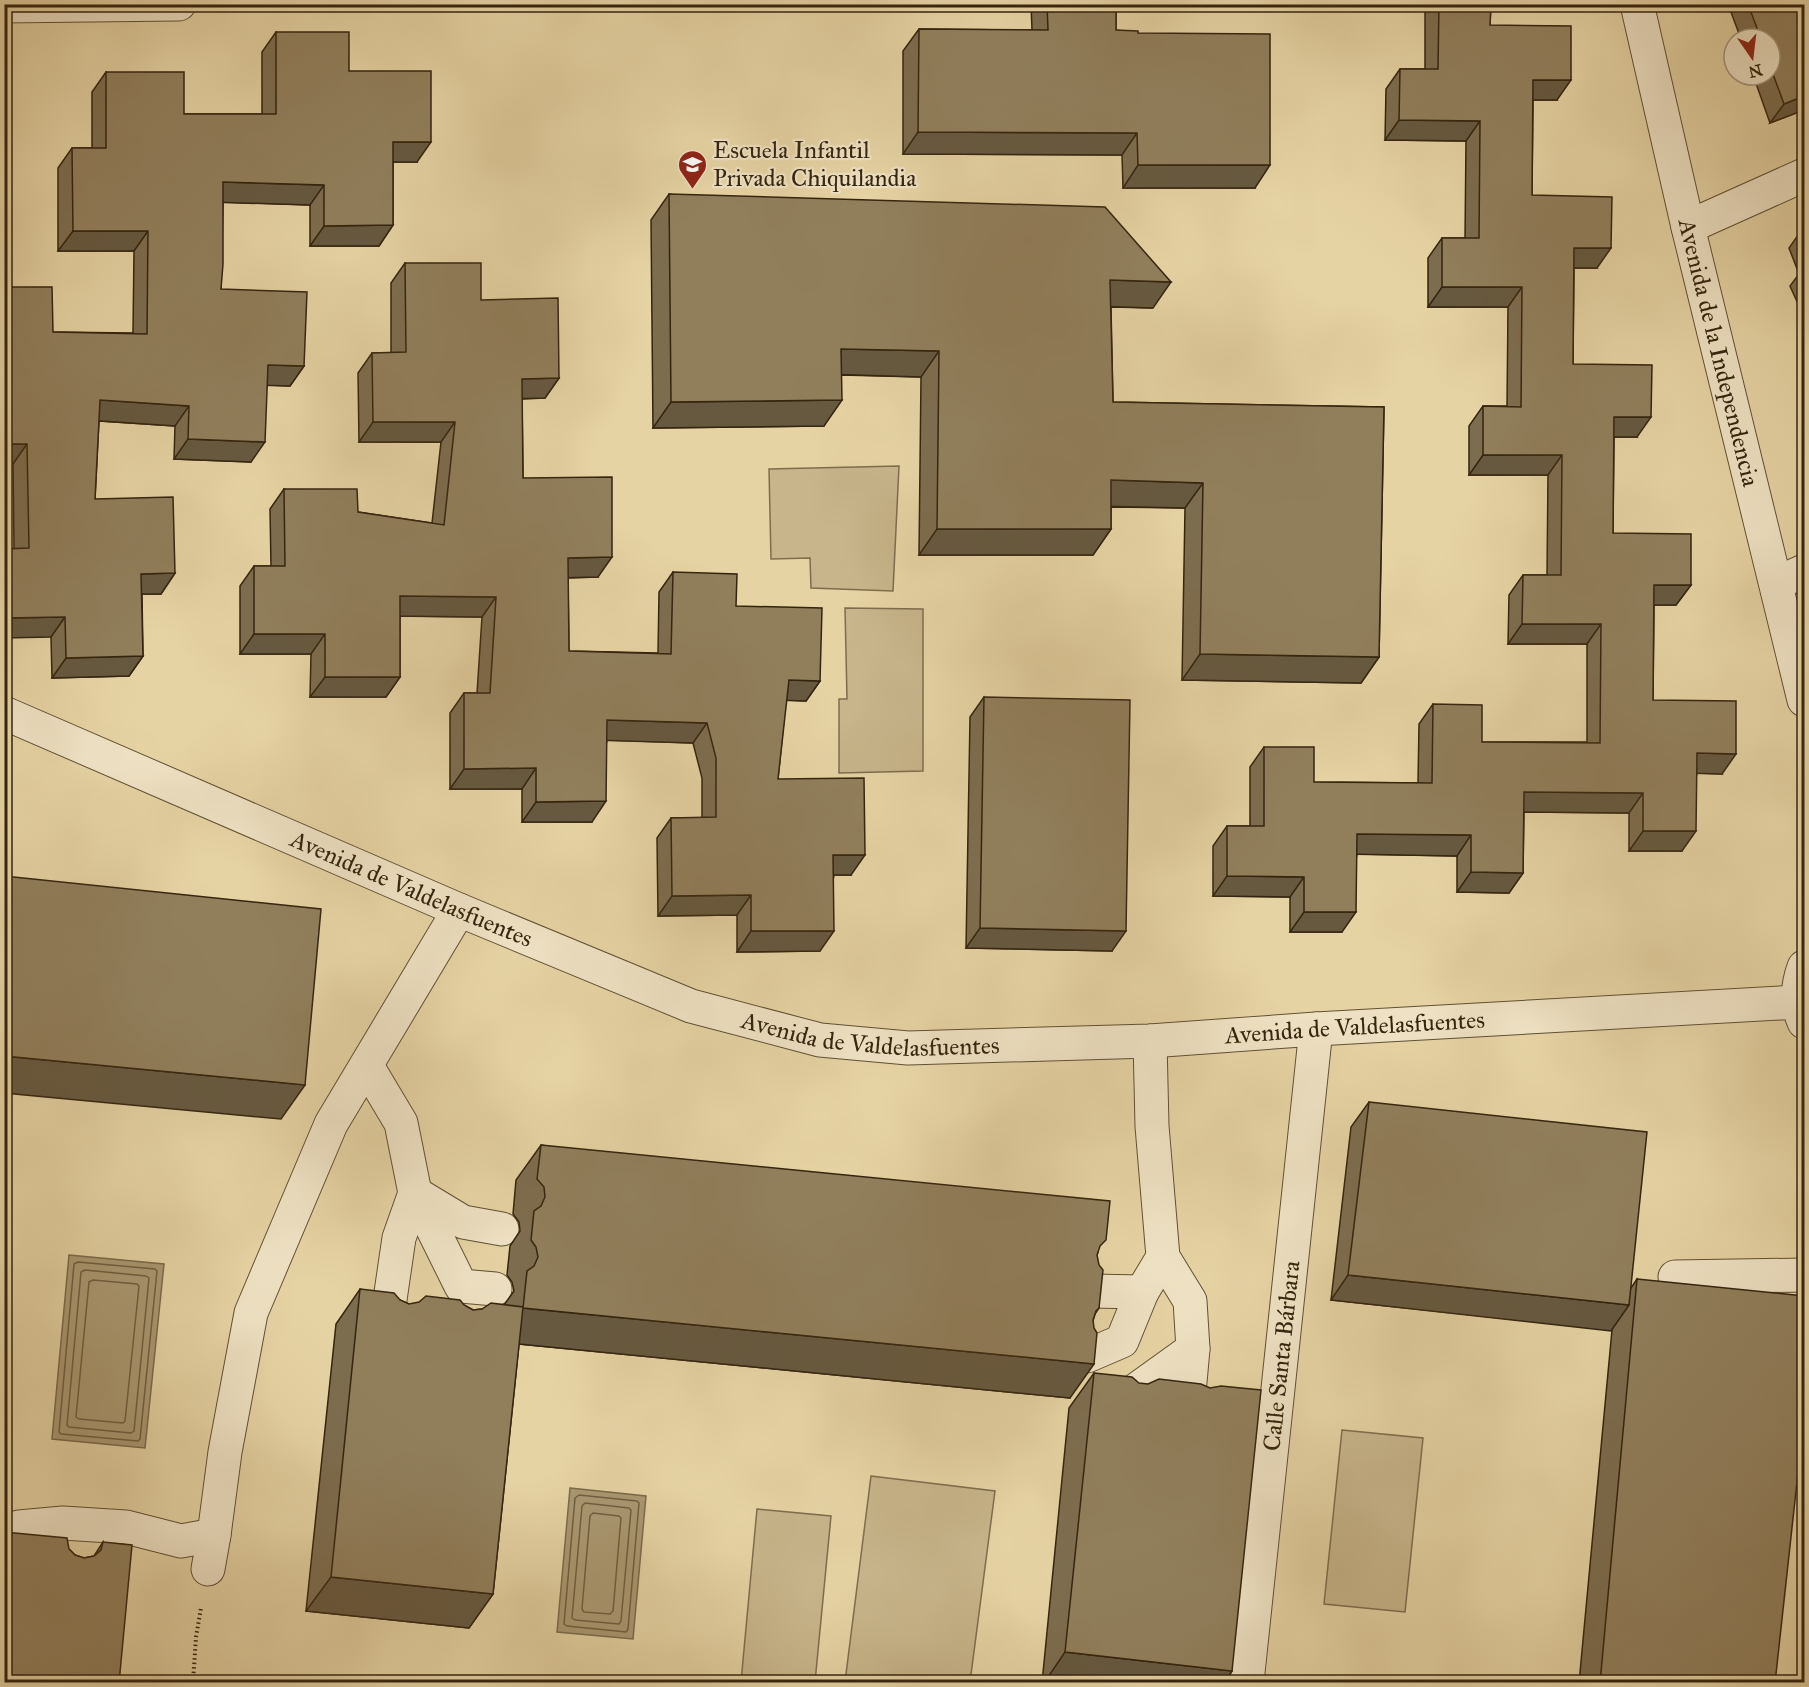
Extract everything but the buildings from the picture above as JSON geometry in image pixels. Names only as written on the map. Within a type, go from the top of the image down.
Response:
[{"type":"street","points":[[4,6],[179,4]]},
{"type":"street","name":"Avenida de la Independencia","points":[[1637,4],[1688,227],[1791,577],[1804,700]]},
{"type":"street","points":[[1688,227],[1804,175]]},
{"type":"street","name":"Avenida de Valdelasfuentes","points":[[4,713],[691,1006],[820,1040],[908,1048],[1150,1041],[1316,1029],[1801,1012]]},
{"type":"street","points":[[208,1569],[225,1452],[251,1313],[332,1124],[459,909]]},
{"type":"street","points":[[1801,1012],[1798,989],[1804,968]]},
{"type":"street","name":"Calle Santa Bárbara","points":[[1247,1683],[1316,1029]]},
{"type":"street","points":[[1150,1041],[1152,1126],[1164,1257],[1190,1301],[1193,1349],[1188,1404]]},
{"type":"street","points":[[367,1066],[401,1123],[415,1193],[457,1301],[495,1289]]},
{"type":"street","points":[[415,1193],[463,1222],[502,1229]]},
{"type":"street","points":[[387,1320],[399,1238],[415,1193]]},
{"type":"street","points":[[1087,1356],[1122,1341],[1142,1292],[1164,1257]]},
{"type":"street","points":[[1675,1277],[1804,1275]]},
{"type":"street","points":[[1091,1291],[1142,1292]]},
{"type":"street","points":[[1122,1400],[1193,1349]]},
{"type":"street","points":[[4,1548],[20,1527],[63,1538],[126,1527],[181,1542],[214,1535]]},
{"type":"path","points":[[193,1683],[196,1637],[208,1569]]},
{"type":"shaded area","points":[[899,466],[893,591],[811,588],[810,558],[771,559],[769,469]]},
{"type":"shaded area","points":[[845,608],[923,609],[923,771],[839,773],[839,699],[847,699]]},
{"type":"shaded area","points":[[1342,1430],[1423,1438],[1405,1612],[1324,1604]]},
{"type":"shaded area","points":[[871,1476],[995,1491],[970,1682],[845,1682]]},
{"type":"shaded area","points":[[757,1509],[831,1516],[815,1682],[741,1682]]},
{"type":"water","points":[[69,1255],[164,1264],[145,1448],[52,1439]]},
{"type":"water","points":[[570,1488],[646,1496],[633,1639],[557,1632]]},
{"type":"place","name":"Escuela Infantil Privada Chiquilandia","points":[[692,190]]}]
